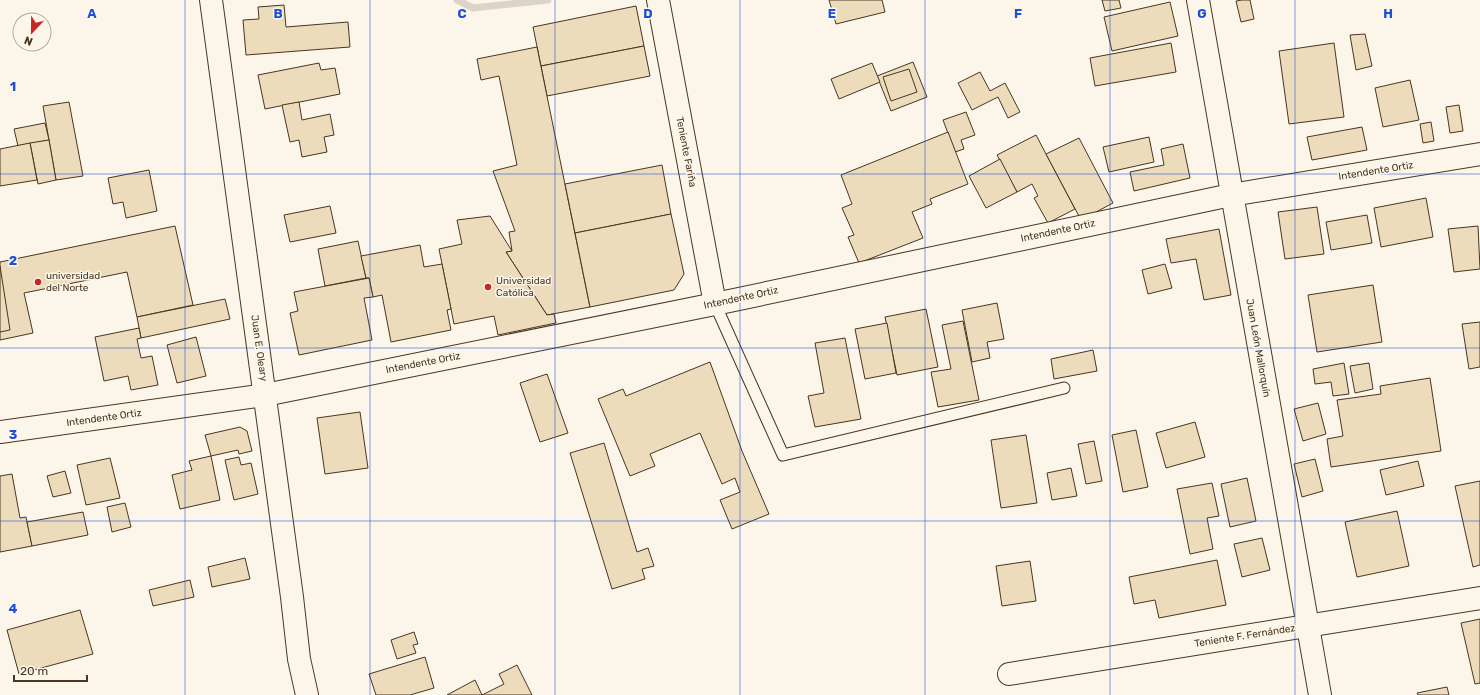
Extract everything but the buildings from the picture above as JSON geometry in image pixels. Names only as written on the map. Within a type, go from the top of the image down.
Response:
[{"type":"street","name":"Teniente Fariña","points":[[658,0],[715,304]]},
{"type":"street","name":"Juan León Mallorquín","points":[[1198,0],[1231,195],[1309,626],[1320,695]]},
{"type":"street","name":"Juan E. Oleary","points":[[212,1],[299,659],[307,695]]},
{"type":"street","name":"Intendente Ortiz","points":[[0,432],[265,395],[715,304],[1231,195],[1480,154]]},
{"type":"street","name":"Teniente F. Fernández","points":[[1009,674],[1480,598]]},
{"type":"lane","points":[[715,304],[783,456],[1064,388]]},
{"type":"waterway","points":[[457,0],[473,8],[548,0]]},
{"type":"place","name":"universidad del Norte","points":[[38,282]]},
{"type":"place","name":"Universidad Católica","points":[[488,287]]}]
